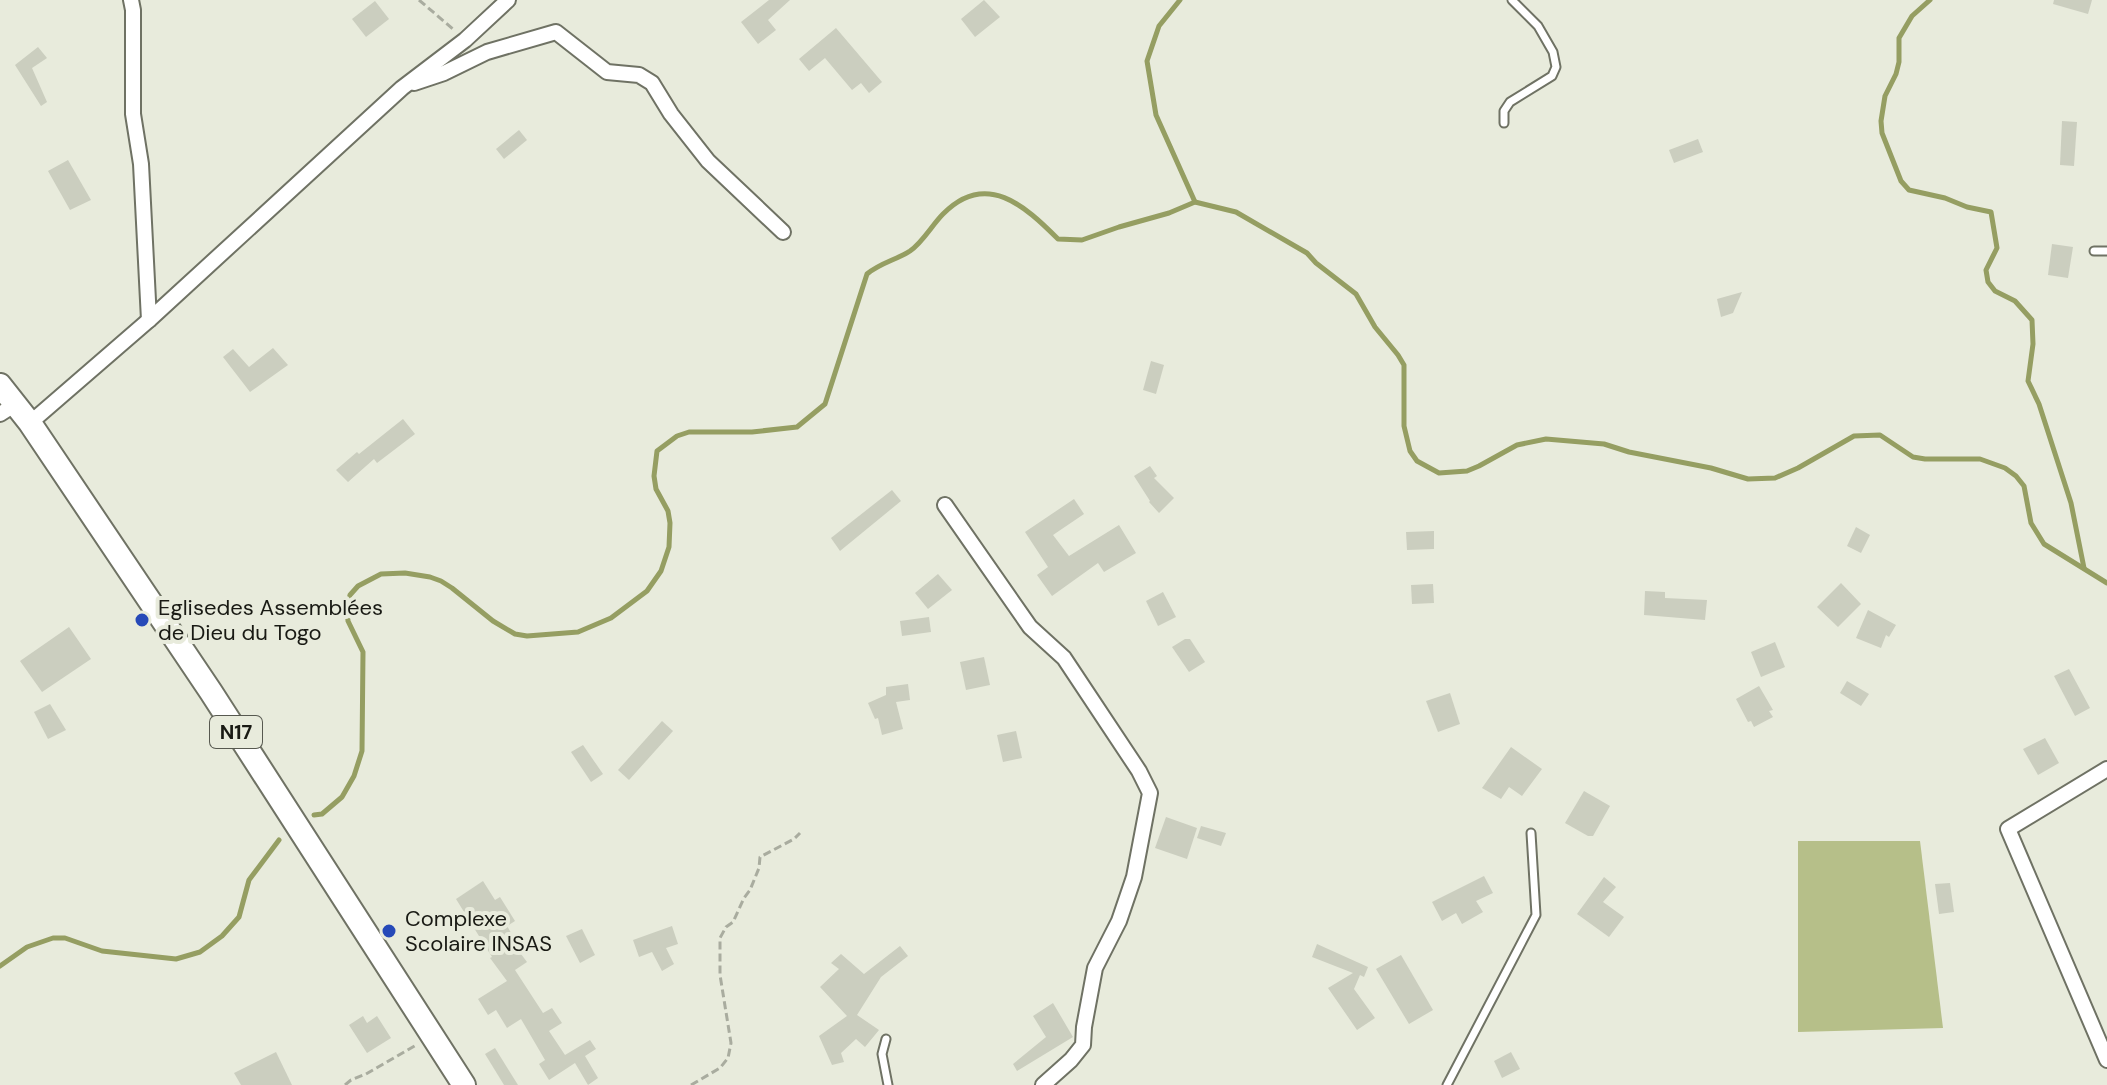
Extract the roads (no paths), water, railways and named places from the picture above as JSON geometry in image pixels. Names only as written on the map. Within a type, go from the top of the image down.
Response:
[{"type":"main road","name":"N17","points":[[0,385],[7,410],[30,423],[211,692],[464,1085]]},
{"type":"street","points":[[131,0],[133,114],[141,164],[149,320]]},
{"type":"street","points":[[30,423],[149,320],[405,86],[465,40],[508,0]]},
{"type":"street","points":[[405,86],[444,73],[487,52],[556,32],[607,72],[639,75],[652,83],[671,114],[708,161],[783,232]]},
{"type":"street","points":[[945,505],[1030,627],[1064,658],[1139,771],[1150,793],[1134,877],[1119,921],[1095,968],[1083,1045],[1043,1085]]},
{"type":"street","points":[[2107,769],[2008,829],[2107,1060]]},
{"type":"lane","points":[[1504,123],[1504,111],[1510,102],[1552,76],[1556,67],[1553,52],[1538,26],[1512,0]]},
{"type":"lane","points":[[2094,251],[2107,251]]},
{"type":"lane","points":[[1447,1085],[1536,915],[1531,833]]},
{"type":"lane","points":[[886,1039],[882,1054],[888,1085]]},
{"type":"waterway","points":[[1180,0],[1159,26],[1147,61],[1156,115],[1195,202]]},
{"type":"waterway","points":[[1930,0],[1912,16],[1899,38],[1899,62],[1885,96],[1882,133],[1901,181],[1909,190],[1991,212],[1997,248],[1986,270],[1988,282],[1995,291],[2015,301],[2032,320],[2033,344],[2028,381],[2039,404],[2071,503],[2084,568]]},
{"type":"waterway","points":[[314,815],[322,814],[342,797],[354,776],[362,751],[363,652],[348,621],[347,608],[350,595],[358,586],[381,574],[405,573],[430,577],[452,588],[493,621],[515,634],[527,636],[578,632],[611,618],[647,591],[661,571],[669,547],[668,511],[656,489],[654,476],[657,451],[677,436],[689,432],[752,432],[797,427],[825,404],[867,274],[910,251],[943,214],[959,201],[974,195],[990,194],[1004,198],[1032,215],[1058,239],[1082,240],[1195,202],[1236,212],[1307,253],[1356,294],[1375,327],[1398,355],[1404,365],[1404,426],[1410,451],[1417,461],[1439,473],[1467,471],[1517,445],[1546,439],[1604,444],[1748,479],[1775,478],[1854,436],[1880,435],[1913,457],[1980,459],[2005,468],[2024,486],[2031,523],[2044,544],[2107,583]]},
{"type":"waterway","points":[[0,966],[27,947],[53,938],[65,938],[102,951],[176,959],[200,952],[222,936],[239,917],[249,880],[279,840]]},
{"type":"place","name":"Eglisedes Assemblées de Dieu du Togo","points":[[142,620]]},
{"type":"place","name":"Complexe Scolaire INSAS","points":[[389,931]]}]
